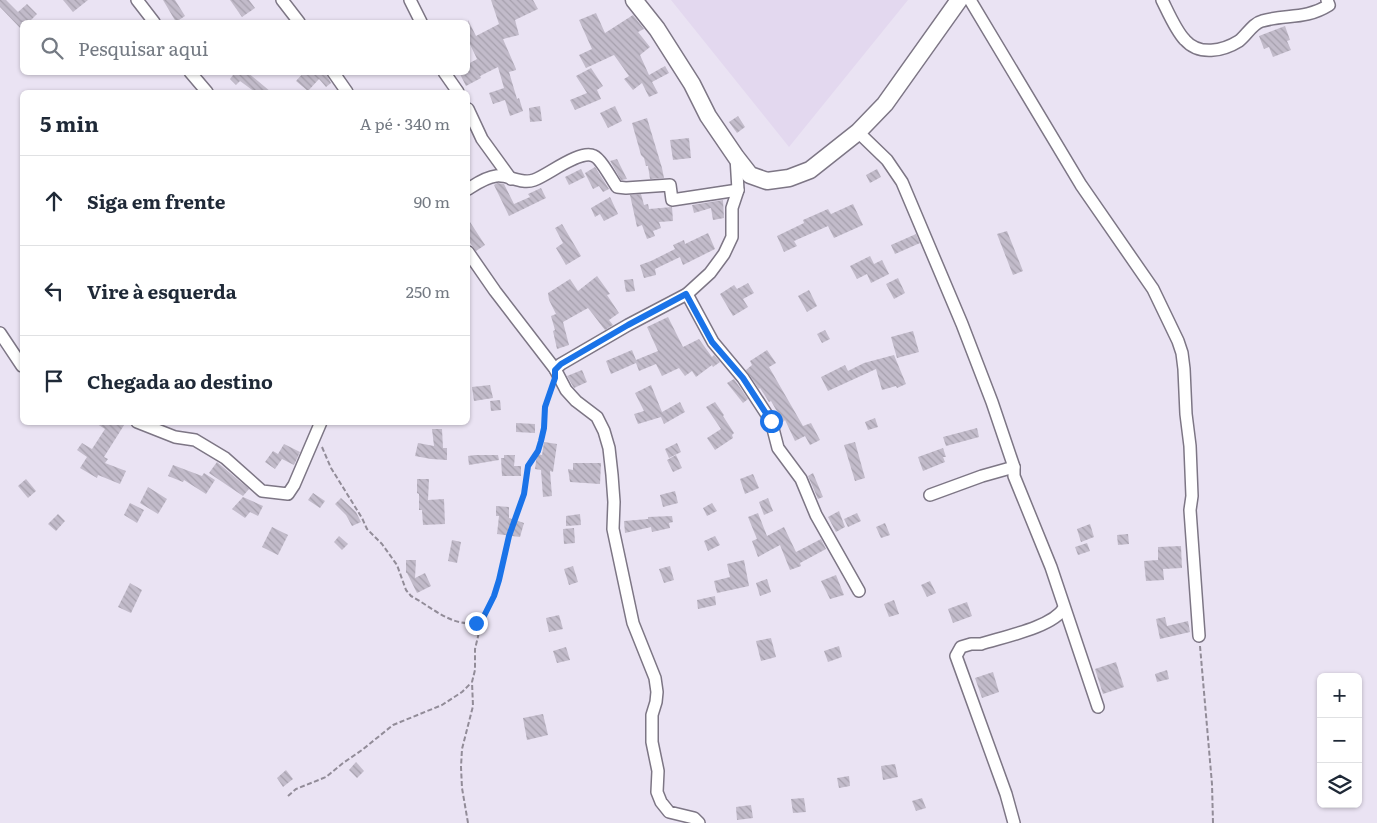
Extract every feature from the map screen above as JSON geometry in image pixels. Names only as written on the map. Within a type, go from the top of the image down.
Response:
[{"type":"street","points":[[137,0],[152,20]]},
{"type":"street","points":[[282,0],[297,20]]},
{"type":"street","points":[[410,0],[420,20]]},
{"type":"street","points":[[634,0],[672,53],[692,84],[708,116],[736,158],[750,175],[768,181],[789,178],[810,170],[858,132],[885,104],[959,0]]},
{"type":"street","points":[[970,0],[1081,185],[1152,289],[1178,341],[1184,369],[1186,414],[1190,446],[1192,496],[1190,510],[1198,636]]},
{"type":"street","points":[[1162,0],[1186,41],[1197,48],[1210,51],[1225,49],[1239,41],[1259,21],[1307,15],[1329,5],[1327,0]]},
{"type":"street","points":[[193,75],[205,90]]},
{"type":"street","points":[[335,75],[346,90]]},
{"type":"street","points":[[446,75],[457,90]]},
{"type":"street","points":[[470,113],[499,171],[511,179],[533,181],[577,158],[588,155],[594,156],[599,160],[617,187],[670,185],[672,200],[738,190]]},
{"type":"street","points":[[858,132],[887,160],[902,182],[962,324],[1014,466],[1014,476],[1051,567],[1098,707]]},
{"type":"street","points":[[555,370],[561,364],[610,335],[686,294],[710,273],[724,254],[732,236],[732,208],[738,190],[736,158]]},
{"type":"street","points":[[470,187],[499,171]]},
{"type":"street","points":[[470,255],[555,370],[566,390],[597,417],[604,431],[609,448],[614,502],[613,529],[633,623],[655,678],[657,692],[652,715],[652,742],[658,771],[657,792],[661,802],[669,812],[694,818],[699,823]]},
{"type":"street","points":[[686,294],[712,342],[743,378],[771,421],[778,448],[801,479],[816,515],[859,591]]},
{"type":"street","points":[[0,333],[20,363]]},
{"type":"street","points":[[145,425],[175,437],[195,440],[225,458],[262,490],[288,494],[294,485],[320,425]]},
{"type":"street","points":[[930,495],[1014,466]]},
{"type":"street","points":[[1014,823],[1006,794],[956,656],[961,647],[981,644],[1042,624],[1057,617],[1064,608]]},
{"type":"path","points":[[468,823],[462,788],[461,767],[462,749],[472,711],[475,649],[482,620],[494,596],[509,536],[524,494],[528,466],[538,451],[541,441],[545,407],[555,378],[555,370]]},
{"type":"path","points":[[320,425],[322,447],[331,468],[362,518],[366,530],[382,544],[397,565],[406,590],[411,596],[452,620],[468,624],[482,620]]},
{"type":"path","points":[[1198,636],[1212,784],[1213,823]]},
{"type":"path","points":[[288,796],[296,789],[326,777],[393,725],[442,705],[469,687],[472,682]]},
{"type":"shaded area","points":[[671,0],[908,0],[789,147]]},
{"type":"building","points":[[0,0],[6,0],[18,12],[27,4],[37,14],[31,20],[20,20],[20,28],[0,7]]},
{"type":"building","points":[[63,0],[88,0],[73,12]]},
{"type":"building","points":[[163,0],[175,0],[185,16],[179,20],[175,20]]},
{"type":"building","points":[[230,0],[249,0],[255,8],[242,17]]},
{"type":"building","points":[[491,0],[533,0],[538,9],[515,20],[519,35],[503,39],[516,69],[509,72],[517,99],[519,98],[523,111],[510,116],[505,100],[493,104],[489,93],[504,88],[498,67],[466,86],[460,75],[470,75],[470,63],[477,59],[470,44],[470,24],[476,36],[499,24]]},
{"type":"building","points":[[596,13],[605,33],[633,15],[644,29],[638,32],[650,47],[640,55],[649,75],[665,66],[669,73],[652,82],[658,93],[649,97],[642,83],[633,90],[624,79],[629,76],[614,55],[586,68],[579,55],[592,49],[579,20]]},
{"type":"building","points":[[1285,26],[1290,40],[1287,41],[1291,50],[1273,57],[1269,47],[1264,49],[1259,36]]},
{"type":"building","points":[[591,68],[603,86],[597,90],[601,99],[575,110],[570,100],[587,93],[576,76]]},
{"type":"building","points":[[233,75],[251,75],[269,90],[252,90],[240,81],[236,85],[230,79]]},
{"type":"building","points":[[301,75],[327,75],[331,83],[326,87],[319,79],[307,90],[296,81]]},
{"type":"building","points":[[540,106],[542,121],[530,122],[529,108]]},
{"type":"building","points":[[615,106],[622,121],[608,128],[600,113]]},
{"type":"building","points":[[738,116],[745,127],[737,133],[729,122]]},
{"type":"building","points":[[647,118],[664,178],[650,179],[648,166],[646,166],[641,155],[632,123]]},
{"type":"building","points":[[689,138],[691,158],[673,160],[670,140]]},
{"type":"building","points":[[617,159],[627,179],[621,180],[610,161]]},
{"type":"building","points":[[595,167],[609,189],[603,192],[599,186],[593,189],[585,173]]},
{"type":"building","points":[[581,169],[585,177],[569,185],[565,177]]},
{"type":"building","points":[[877,169],[881,177],[870,183],[866,175]]},
{"type":"building","points":[[497,183],[504,184],[514,204],[530,197],[528,194],[541,188],[546,198],[509,216],[494,185]]},
{"type":"building","points":[[641,194],[644,205],[648,204],[649,209],[672,207],[673,221],[659,222],[661,228],[653,231],[655,236],[647,239],[642,225],[637,227],[630,195]]},
{"type":"building","points":[[610,197],[618,214],[604,221],[600,214],[595,217],[591,208]]},
{"type":"building","points":[[723,200],[724,218],[713,220],[711,208],[694,213],[692,205]]},
{"type":"building","points":[[853,204],[863,225],[834,238],[828,226],[794,241],[797,246],[784,252],[777,236],[804,223],[803,220],[828,209],[831,214]]},
{"type":"building","points":[[470,222],[485,245],[476,251],[470,243]]},
{"type":"building","points":[[562,224],[581,256],[566,265],[556,248],[563,243],[555,228]]},
{"type":"building","points":[[1007,231],[1023,271],[1013,275],[997,234]]},
{"type":"building","points":[[708,233],[715,249],[683,265],[680,257],[655,269],[656,275],[644,278],[640,265],[675,249],[673,245],[684,240],[685,244]]},
{"type":"building","points":[[916,234],[920,243],[895,254],[891,245]]},
{"type":"building","points":[[870,256],[874,264],[882,260],[889,274],[871,283],[867,274],[857,279],[850,266]]},
{"type":"building","points":[[597,276],[610,294],[607,295],[619,313],[609,320],[613,325],[605,330],[588,308],[563,322],[569,345],[557,349],[551,316],[556,314],[549,300],[548,293],[570,279],[578,291]]},
{"type":"building","points":[[898,278],[905,293],[894,299],[886,284]]},
{"type":"building","points":[[633,279],[635,291],[626,292],[624,280]]},
{"type":"building","points":[[748,283],[754,293],[743,299],[748,307],[733,316],[720,294],[734,285],[737,289]]},
{"type":"building","points":[[809,290],[817,306],[807,312],[798,296]]},
{"type":"building","points":[[668,317],[683,347],[699,339],[712,357],[714,355],[720,362],[713,367],[712,365],[696,377],[692,371],[685,376],[679,368],[662,376],[656,364],[639,371],[636,363],[611,374],[606,361],[632,350],[636,360],[658,351],[647,327]]},
{"type":"building","points":[[825,330],[830,339],[822,343],[817,334]]},
{"type":"building","points":[[913,331],[919,352],[897,358],[891,337]]},
{"type":"building","points":[[767,350],[776,363],[769,367],[803,426],[811,423],[820,440],[810,445],[805,436],[795,441],[785,420],[783,422],[771,401],[769,402],[746,370],[752,365],[750,361]]},
{"type":"building","points":[[894,355],[906,384],[897,388],[896,386],[882,390],[876,369],[828,391],[821,377],[845,365],[848,371],[864,363]]},
{"type":"building","points":[[582,370],[587,382],[574,388],[567,376]]},
{"type":"building","points":[[734,379],[748,399],[743,403],[727,383]]},
{"type":"building","points":[[490,385],[493,398],[474,401],[472,387]]},
{"type":"building","points":[[651,385],[662,412],[680,402],[685,412],[664,424],[661,417],[638,424],[634,414],[644,411],[635,393]]},
{"type":"building","points":[[500,400],[501,410],[491,411],[490,401]]},
{"type":"building","points":[[715,402],[734,433],[732,435],[733,438],[715,450],[707,438],[721,429],[706,407]]},
{"type":"building","points":[[875,418],[878,427],[868,430],[865,422]]},
{"type":"building","points":[[516,423],[535,424],[535,433],[516,432]]},
{"type":"building","points":[[99,425],[124,425],[104,457],[108,459],[105,463],[126,471],[120,484],[98,475],[97,478],[80,468],[87,457],[77,450],[82,443],[92,449],[105,429]]},
{"type":"building","points":[[977,428],[979,437],[946,446],[943,437]]},
{"type":"building","points":[[432,429],[442,429],[443,448],[447,448],[447,460],[415,456],[418,443],[434,446]]},
{"type":"building","points":[[544,442],[557,444],[553,472],[550,471],[552,496],[543,497],[541,470],[535,469],[537,454],[542,455]]},
{"type":"building","points":[[855,442],[865,478],[855,481],[844,445]]},
{"type":"building","points":[[677,443],[681,452],[669,458],[665,449]]},
{"type":"building","points":[[284,444],[300,452],[294,465],[282,459],[275,469],[265,462],[273,451],[278,454]]},
{"type":"building","points":[[943,448],[946,457],[943,457],[945,462],[923,471],[918,457]]},
{"type":"building","points":[[498,455],[499,460],[469,465],[468,456]]},
{"type":"building","points":[[504,455],[515,455],[514,466],[521,466],[521,476],[502,476],[501,458],[504,458]]},
{"type":"building","points":[[676,455],[682,468],[673,472],[667,460]]},
{"type":"building","points":[[217,462],[249,489],[243,496],[209,473]]},
{"type":"building","points":[[573,463],[601,463],[600,484],[570,482],[568,469],[573,470]]},
{"type":"building","points":[[173,465],[202,476],[204,473],[215,480],[206,494],[184,480],[183,482],[168,476]]},
{"type":"building","points":[[813,473],[823,497],[818,499],[808,476]]},
{"type":"building","points":[[753,474],[759,488],[745,494],[740,479]]},
{"type":"building","points":[[26,479],[36,491],[28,498],[18,486]]},
{"type":"building","points":[[417,479],[429,479],[428,500],[444,499],[445,524],[423,525],[422,510],[419,510]]},
{"type":"building","points":[[148,487],[167,499],[158,514],[140,503]]},
{"type":"building","points":[[675,491],[678,503],[663,507],[660,495]]},
{"type":"building","points":[[313,493],[325,501],[320,508],[308,500]]},
{"type":"building","points":[[243,497],[263,506],[258,516],[250,512],[245,518],[232,509]]},
{"type":"building","points":[[341,498],[356,512],[361,522],[352,526],[346,515],[335,504]]},
{"type":"building","points":[[768,498],[773,511],[764,515],[759,502]]},
{"type":"building","points":[[130,503],[144,510],[137,523],[124,515]]},
{"type":"building","points":[[712,503],[717,511],[707,516],[703,508]]},
{"type":"building","points":[[496,506],[509,507],[509,518],[524,523],[520,537],[497,534],[499,516],[496,516]]},
{"type":"building","points":[[839,511],[845,527],[836,532],[828,517]]},
{"type":"building","points":[[758,513],[767,536],[784,527],[796,552],[821,539],[826,549],[800,563],[801,566],[790,570],[780,545],[758,557],[752,541],[757,539],[748,517]]},
{"type":"building","points":[[857,513],[861,521],[848,527],[844,519]]},
{"type":"building","points":[[58,514],[65,521],[56,531],[48,524]]},
{"type":"building","points":[[580,514],[581,525],[566,526],[566,516]]},
{"type":"building","points":[[672,516],[673,522],[669,523],[670,528],[652,532],[651,527],[625,533],[624,521]]},
{"type":"building","points":[[885,523],[890,535],[881,538],[876,527]]},
{"type":"building","points":[[1090,524],[1094,537],[1081,542],[1077,529]]},
{"type":"building","points":[[272,527],[288,535],[278,555],[262,547]]},
{"type":"building","points":[[574,528],[575,543],[564,544],[563,529]]},
{"type":"building","points":[[1128,534],[1129,544],[1118,545],[1117,535]]},
{"type":"building","points":[[339,536],[348,544],[342,550],[334,542]]},
{"type":"building","points":[[715,536],[720,545],[708,551],[704,541]]},
{"type":"building","points":[[452,540],[461,542],[457,563],[448,561]]},
{"type":"building","points":[[1087,543],[1090,551],[1078,555],[1075,547]]},
{"type":"building","points":[[1181,546],[1182,568],[1163,569],[1164,580],[1146,581],[1144,561],[1158,560],[1158,547]]},
{"type":"building","points":[[406,560],[416,560],[415,578],[425,573],[431,586],[417,593],[406,573]]},
{"type":"building","points":[[744,560],[749,586],[717,593],[714,581],[730,577],[727,564]]},
{"type":"building","points":[[573,566],[578,582],[569,585],[564,569]]},
{"type":"building","points":[[670,566],[674,580],[664,583],[659,569]]},
{"type":"building","points":[[836,575],[844,595],[830,599],[821,581]]},
{"type":"building","points":[[767,579],[771,592],[760,596],[756,583]]},
{"type":"building","points":[[930,581],[936,593],[927,597],[921,585]]},
{"type":"building","points":[[130,583],[142,590],[131,613],[118,607]]},
{"type":"building","points":[[715,596],[716,605],[698,609],[697,600]]},
{"type":"building","points":[[894,600],[899,614],[889,617],[884,604]]},
{"type":"building","points":[[967,602],[972,616],[953,623],[948,609]]},
{"type":"building","points":[[559,615],[563,629],[549,632],[546,618]]},
{"type":"building","points":[[1165,617],[1167,626],[1188,621],[1190,632],[1160,639],[1156,619]]},
{"type":"building","points":[[771,638],[776,657],[761,661],[756,641]]},
{"type":"building","points":[[839,646],[842,657],[828,662],[824,651]]},
{"type":"building","points":[[566,647],[570,660],[557,663],[553,651]]},
{"type":"building","points":[[1116,662],[1124,687],[1103,694],[1095,669]]},
{"type":"building","points":[[1167,670],[1169,679],[1157,682],[1155,674]]},
{"type":"building","points":[[993,672],[999,692],[982,698],[975,678]]},
{"type":"building","points":[[543,714],[548,735],[527,740],[523,718]]},
{"type":"building","points":[[356,762],[364,771],[357,778],[349,770]]},
{"type":"building","points":[[895,764],[898,777],[883,780],[881,766]]},
{"type":"building","points":[[286,770],[293,779],[283,787],[277,778]]},
{"type":"building","points":[[849,776],[850,786],[839,788],[837,778]]},
{"type":"building","points":[[804,798],[806,812],[793,813],[791,799]]},
{"type":"building","points":[[922,798],[926,808],[916,811],[912,801]]},
{"type":"building","points":[[751,805],[753,818],[737,820],[736,807]]},
{"type":"route","points":[[476,623],[482,620],[494,596],[509,536],[524,494],[528,466],[538,451],[541,441],[545,407],[555,378],[555,370],[561,364],[686,294],[712,342],[743,378],[771,421]]}]
